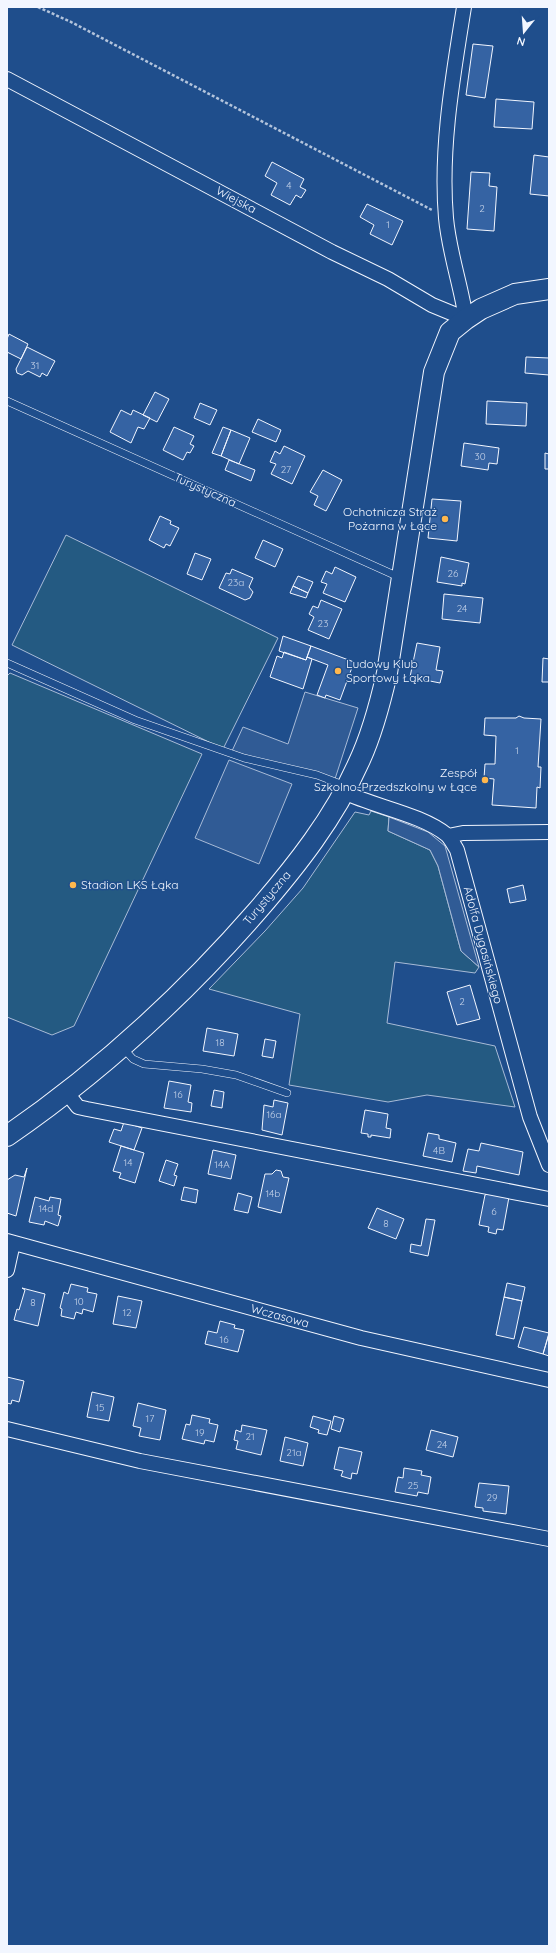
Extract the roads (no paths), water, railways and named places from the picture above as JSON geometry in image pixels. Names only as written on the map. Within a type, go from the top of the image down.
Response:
[{"type":"main road","name":"Turystyczna","points":[[7,1136],[66,1093],[121,1047],[185,988],[249,921],[300,858],[345,789],[365,748],[380,702],[387,673],[434,372],[450,332],[481,309],[516,294],[549,289]]},
{"type":"street","points":[[464,7],[450,96],[445,183],[446,218],[466,319]]},
{"type":"street","name":"Wiejska","points":[[7,79],[332,252],[388,279],[432,305],[466,319]]},
{"type":"street","name":"Adolfa Dygasińskiego","points":[[345,789],[366,802],[429,824],[448,836],[457,850],[530,1117],[549,1165]]},
{"type":"street","points":[[448,836],[463,833],[549,832]]},
{"type":"street","points":[[66,1093],[78,1107],[87,1109],[549,1199]]},
{"type":"street","name":"Wczasowa","points":[[7,1270],[10,1242],[361,1338],[549,1380]]},
{"type":"street","points":[[7,1429],[140,1461],[549,1539]]},
{"type":"lane","name":"Turystyczna","points":[[7,401],[402,578]]},
{"type":"lane","points":[[7,663],[135,720],[244,758],[318,775],[345,789]]},
{"type":"lane","points":[[121,1047],[133,1059],[144,1064],[202,1068],[236,1075],[287,1093]]},
{"type":"place","name":"Ochotnicza Straż Pożarna w Łące","points":[[445,519]]},
{"type":"place","name":"Ludowy Klub Sportowy Łąka","points":[[338,671]]},
{"type":"place","name":"Zespół Szkolno-Przedszkolny w Łące","points":[[485,780]]},
{"type":"place","name":"Stadion LKS Łąka","points":[[73,885]]}]
